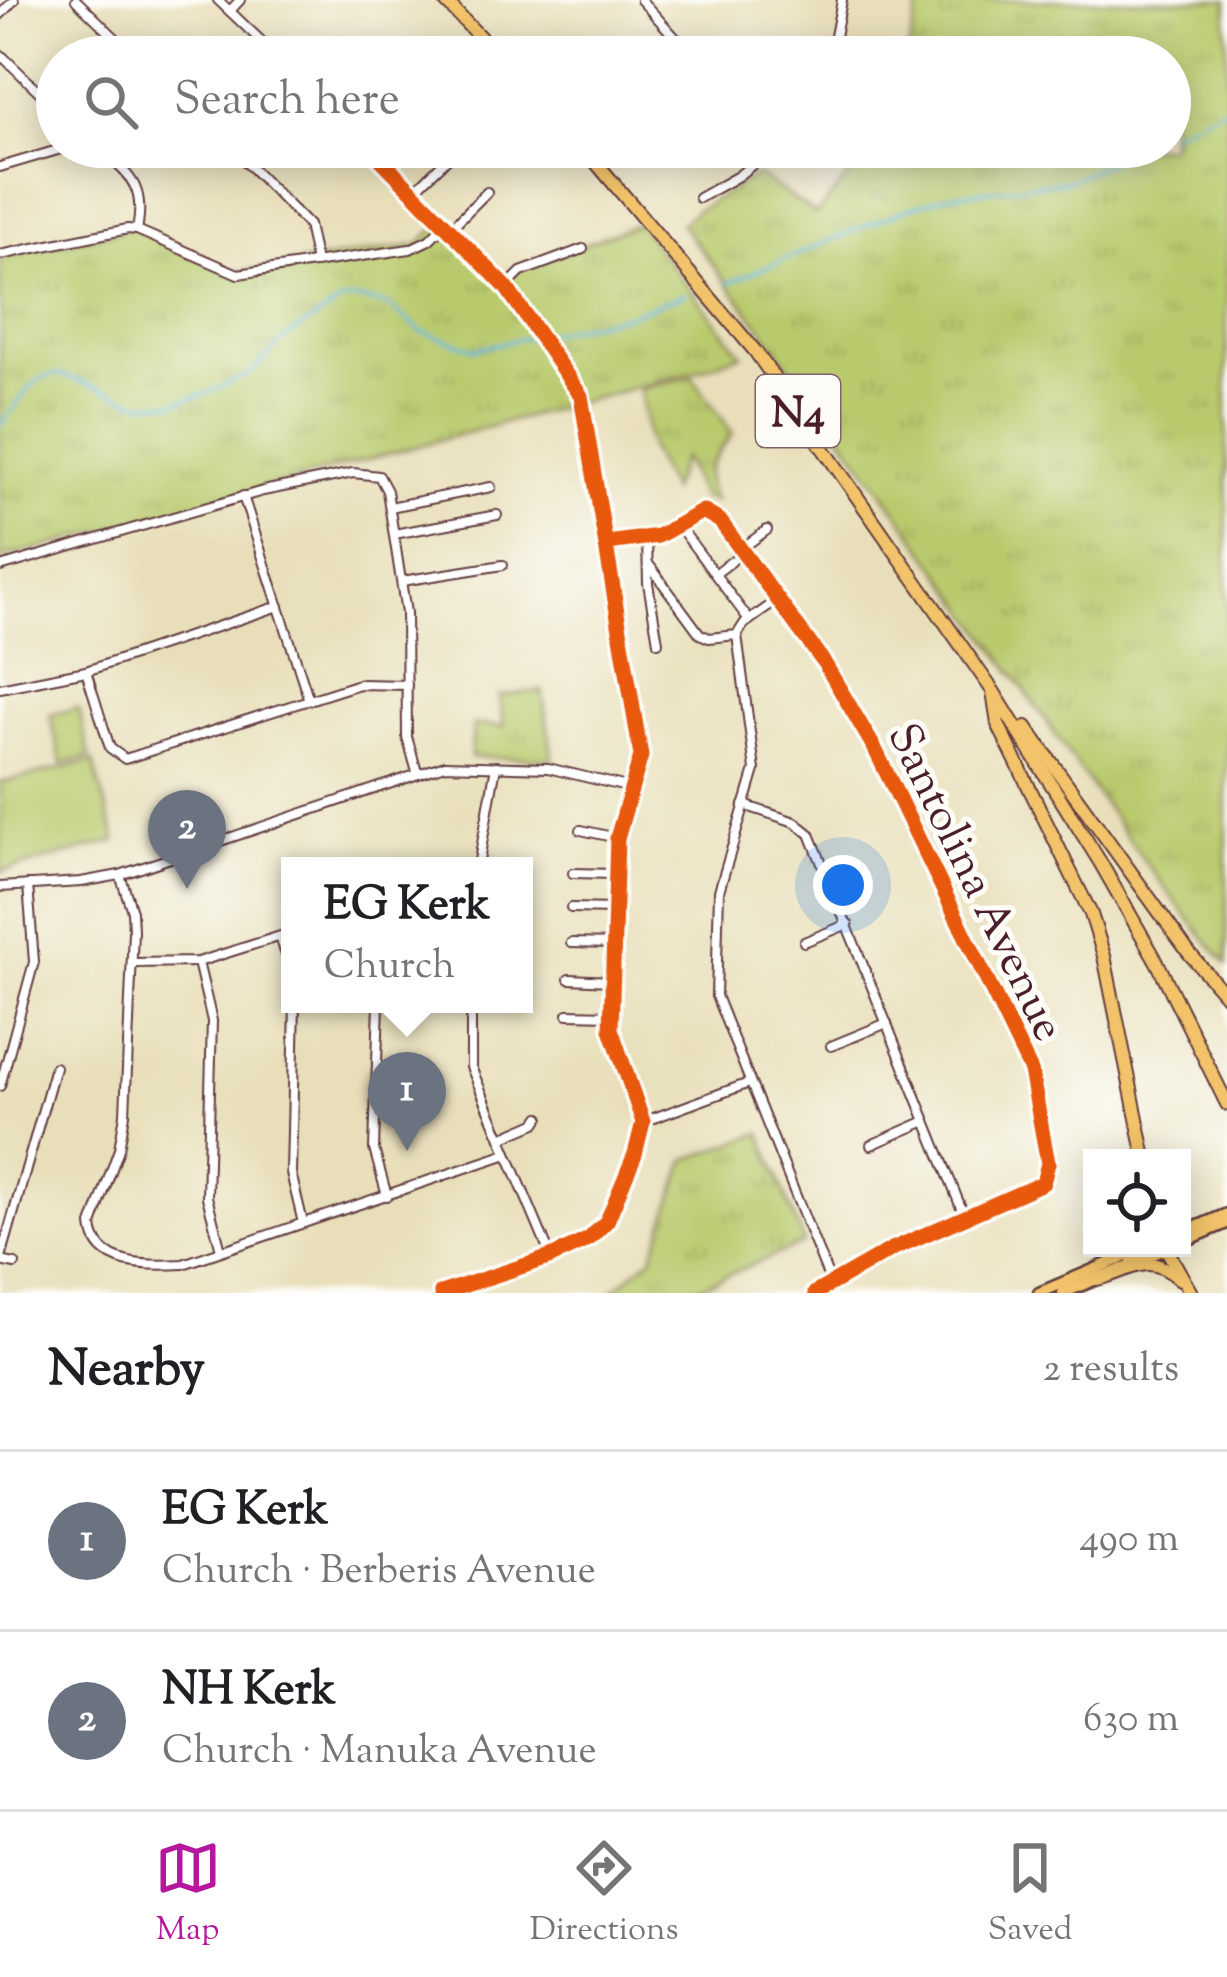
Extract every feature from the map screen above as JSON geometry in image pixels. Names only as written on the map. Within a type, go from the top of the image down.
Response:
[{"type":"highway","points":[[444,0],[479,36]]},
{"type":"highway","name":"N4","points":[[601,168],[755,351],[993,691],[1123,902],[1227,1104]]},
{"type":"highway","points":[[993,691],[1027,729],[1189,953],[1227,997]]},
{"type":"highway","points":[[993,691],[1006,743],[1091,914],[1143,1149]]},
{"type":"highway","points":[[1118,1259],[1122,1257]]},
{"type":"highway","points":[[1171,1257],[1180,1279]]},
{"type":"highway","points":[[1096,1279],[1148,1262],[1166,1268],[1191,1293]]},
{"type":"main road","points":[[1191,1230],[1227,1219]]},
{"type":"main road","points":[[1191,1237],[1227,1219]]},
{"type":"main road","points":[[1064,1293],[1146,1257]]},
{"type":"main road","points":[[1039,1293],[1118,1259]]},
{"type":"street","points":[[0,15],[14,0]]},
{"type":"street","points":[[76,0],[113,36]]},
{"type":"street","points":[[218,0],[256,36]]},
{"type":"street","points":[[230,11],[240,0]]},
{"type":"street","points":[[640,0],[673,36]]},
{"type":"street","points":[[835,36],[842,0]]},
{"type":"street","points":[[0,54],[36,89]]},
{"type":"street","points":[[0,167],[36,156]]},
{"type":"street","points":[[119,168],[137,186],[141,204],[137,230]]},
{"type":"street","points":[[253,168],[308,225],[316,263]]},
{"type":"street","points":[[390,168],[506,287],[581,396],[641,756],[617,838],[611,1036],[644,1122],[607,1221],[589,1239],[551,1257],[442,1293]]},
{"type":"street","points":[[413,192],[438,168]]},
{"type":"street","points":[[699,198],[748,168]]},
{"type":"street","points":[[0,255],[113,230],[137,230],[230,273],[316,263],[415,247],[488,192]]},
{"type":"street","points":[[506,287],[521,272],[583,249]]},
{"type":"street","points":[[0,568],[242,496],[353,473],[379,476],[386,488],[402,581],[408,634],[406,736],[417,772]]},
{"type":"street","points":[[390,507],[490,488]]},
{"type":"street","points":[[242,496],[309,700]]},
{"type":"street","name":"Santolina Avenue","points":[[608,543],[647,538],[707,511],[715,515],[858,717],[1035,1084],[1047,1175],[1043,1183],[892,1249],[814,1293]]},
{"type":"street","points":[[394,534],[497,515]]},
{"type":"street","points":[[679,526],[749,620]]},
{"type":"street","points":[[741,549],[767,530]]},
{"type":"street","points":[[647,538],[648,583],[658,642]]},
{"type":"street","points":[[715,574],[732,561]]},
{"type":"street","points":[[402,581],[502,565]]},
{"type":"street","points":[[650,566],[700,634],[709,638],[736,635],[778,600]]},
{"type":"street","points":[[0,688],[86,671],[279,606]]},
{"type":"street","points":[[736,635],[755,770],[719,891],[715,988],[832,1286]]},
{"type":"street","points":[[86,671],[110,748],[125,759],[359,684],[407,685]]},
{"type":"street","points":[[0,886],[120,875],[446,765],[548,768],[632,788]]},
{"type":"street","points":[[480,857],[496,766]]},
{"type":"street","points":[[744,805],[795,822],[810,834],[964,1215]]},
{"type":"street","points":[[581,830],[617,838]]},
{"type":"street","points":[[573,873],[615,874]]},
{"type":"street","points":[[120,875],[132,911],[131,963],[124,1131],[95,1208],[93,1237],[105,1254],[126,1261],[183,1264],[508,1154]]},
{"type":"street","points":[[0,1086],[34,962],[28,885]]},
{"type":"street","points":[[572,908],[614,909]]},
{"type":"street","points":[[804,942],[848,923]]},
{"type":"street","points":[[131,963],[198,962],[281,936]]},
{"type":"street","points":[[571,944],[613,944]]},
{"type":"street","points":[[198,962],[212,1022],[207,1197],[221,1250]]},
{"type":"street","points":[[569,980],[612,980]]},
{"type":"street","points":[[296,1013],[291,1173],[302,1223]]},
{"type":"street","points":[[379,1013],[375,1158],[387,1196]]},
{"type":"street","points":[[471,1013],[471,1067],[551,1257]]},
{"type":"street","points":[[568,1014],[611,1016]]},
{"type":"street","points":[[831,1046],[887,1023]]},
{"type":"street","points":[[15,1264],[0,1261],[55,1067]]},
{"type":"street","points":[[644,1122],[749,1083]]},
{"type":"street","points":[[374,1116],[402,1117]]},
{"type":"street","points":[[501,1138],[536,1124],[540,1117]]},
{"type":"street","points":[[871,1144],[926,1121]]},
{"type":"green space","points":[[920,0],[1227,0],[1227,964],[1132,844],[873,479],[681,224],[757,175],[816,214],[856,168],[1191,168],[1191,36],[912,36]]},
{"type":"green space","points":[[446,218],[502,276],[638,223],[742,354],[692,372],[0,559],[0,257],[135,227],[233,273],[418,245]]},
{"type":"green space","points":[[692,376],[733,434],[708,473],[715,501],[702,498],[683,458],[670,490],[650,450],[640,389]]},
{"type":"green space","points":[[542,691],[553,759],[471,757],[473,725],[504,726],[499,696]]},
{"type":"green space","points":[[78,708],[90,757],[62,764],[50,715]]},
{"type":"green space","points":[[93,761],[116,841],[1,872],[0,783]]},
{"type":"green space","points":[[761,1133],[804,1243],[685,1293],[611,1293],[653,1256],[686,1160]]},
{"type":"waterway","points":[[1191,123],[1227,106]]},
{"type":"waterway","points":[[728,283],[950,195],[1068,181],[1096,168]]},
{"type":"waterway","points":[[0,426],[29,388],[43,377],[59,374],[137,402],[175,403],[208,393],[250,374],[285,338],[343,301],[388,305],[421,331],[475,349],[628,315],[686,294]]},
{"type":"cycle path","points":[[390,168],[506,287],[581,396],[641,756],[617,838],[611,1029],[643,1122],[635,1154],[607,1221],[589,1239],[551,1257],[441,1293]]},
{"type":"cycle path","points":[[608,543],[658,536],[703,511],[720,521],[825,664],[875,749],[1031,1071],[1048,1163],[1043,1183],[892,1249],[815,1293]]},
{"type":"place","name":"NH Kerk","points":[[187,889]]},
{"type":"place","name":"EG Kerk","points":[[407,1151]]}]
